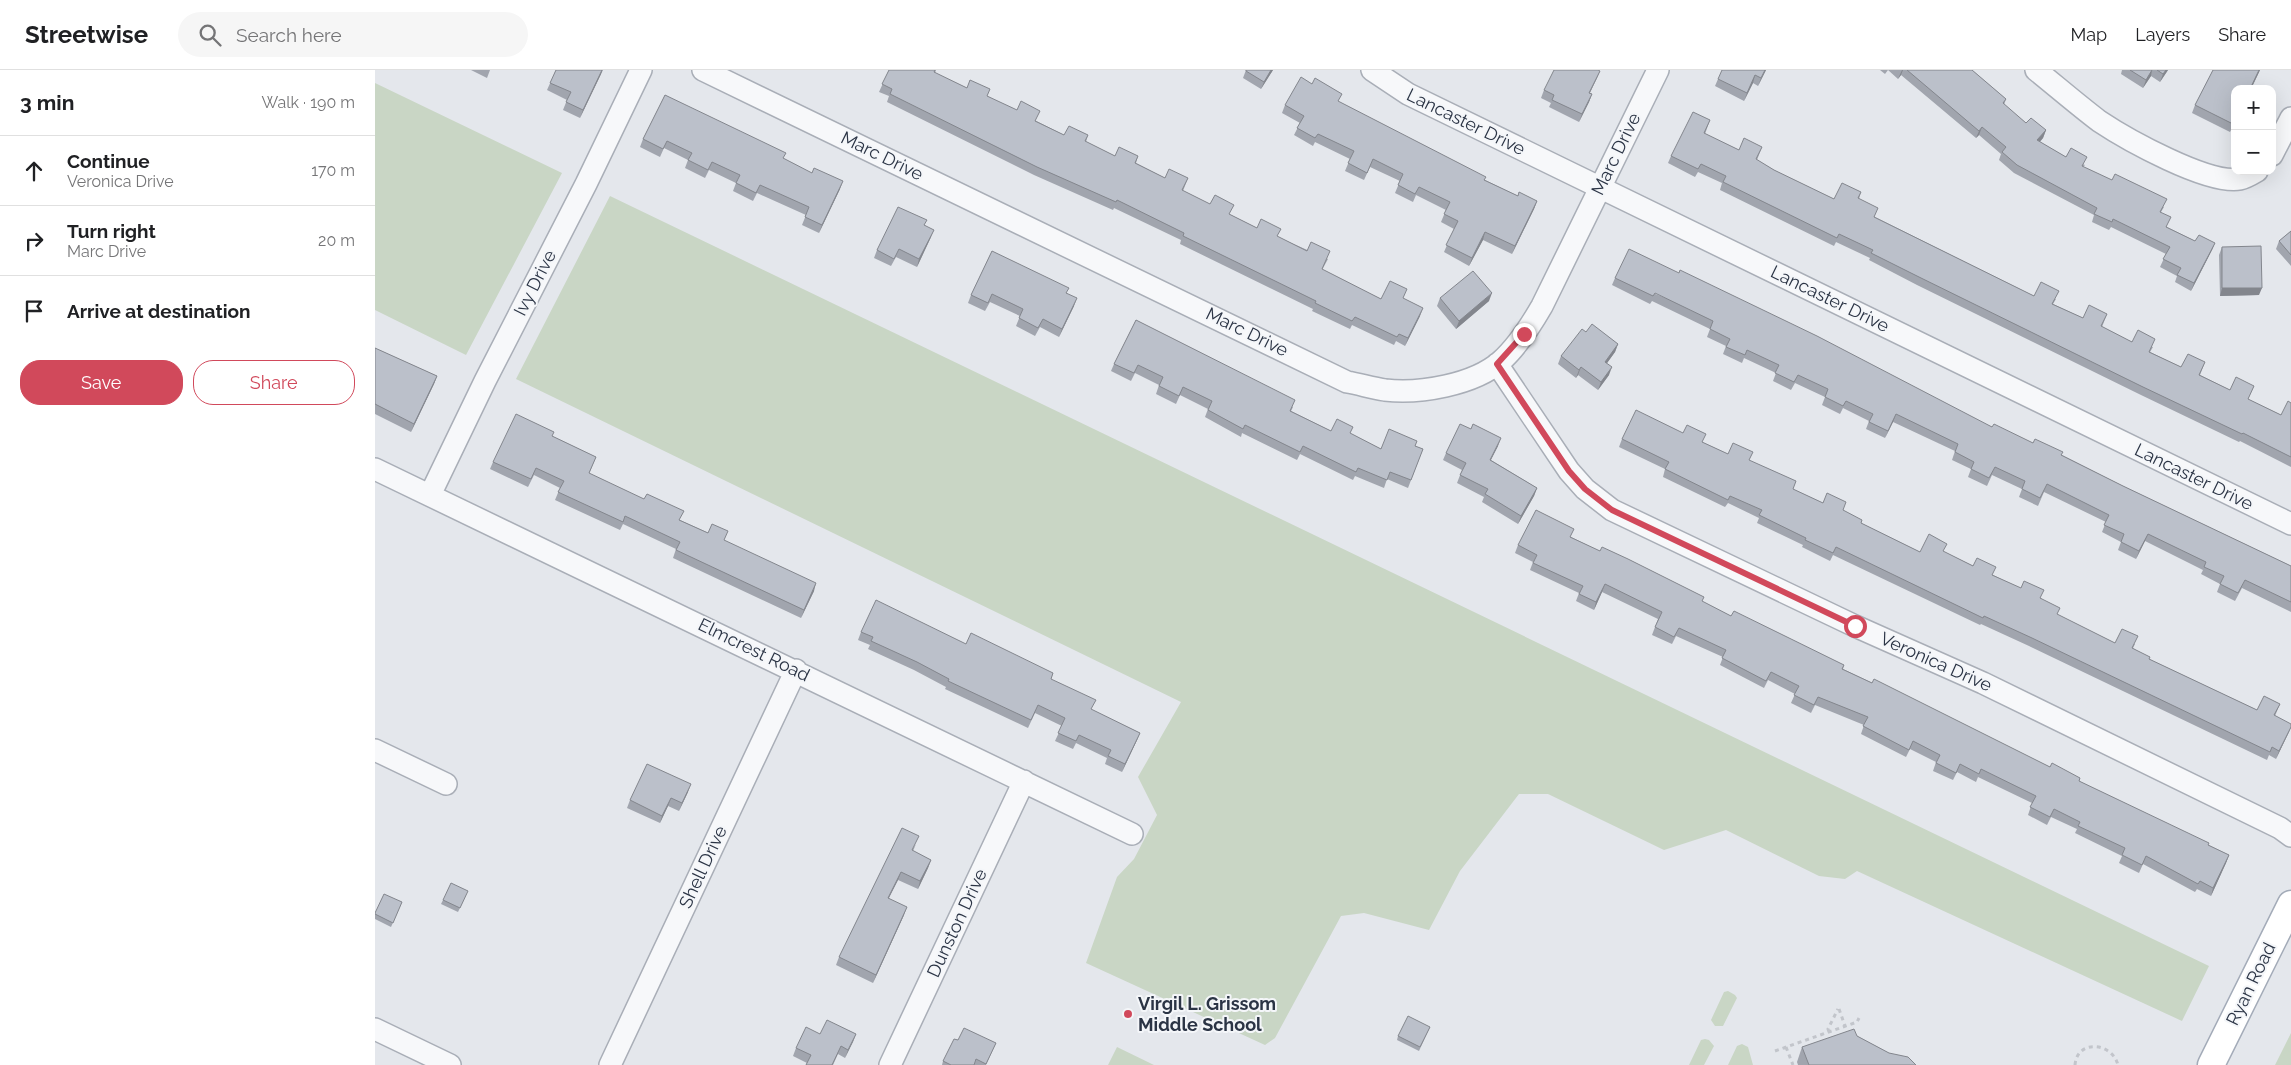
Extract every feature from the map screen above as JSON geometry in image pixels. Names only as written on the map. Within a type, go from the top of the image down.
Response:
[{"type":"main road","name":"Ryan Road","points":[[2211,1065],[2291,904]]},
{"type":"street","name":"Ivy Drive","points":[[430,495],[485,381],[587,184],[641,70]]},
{"type":"street","name":"Marc Drive","points":[[703,70],[1347,382],[1385,390],[1420,390],[1450,385],[1471,378],[1497,364],[1524,334],[1542,306],[1658,70]]},
{"type":"street","name":"Lancaster Drive","points":[[1372,70],[1408,94],[2291,524]]},
{"type":"street","points":[[2037,70],[2101,122],[2141,145],[2205,174],[2224,179],[2248,175]]},
{"type":"street","points":[[2276,147],[2291,118]]},
{"type":"street","name":"Veronica Drive","points":[[1497,364],[1569,471],[1585,489],[1612,510],[1855,626],[1983,683],[2280,828],[2291,836]]},
{"type":"street","name":"Elmcrest Road","points":[[375,469],[796,670],[1132,834]]},
{"type":"street","name":"Shell Drive","points":[[610,1065],[796,670]]},
{"type":"street","points":[[375,750],[446,784]]},
{"type":"street","name":"Dunston Drive","points":[[890,1065],[1024,781]]},
{"type":"street","points":[[375,1029],[450,1065]]},
{"type":"path","points":[[1829,1032],[1828,1029],[1838,1008],[1845,1026]]},
{"type":"path","points":[[1775,1051],[1857,1022],[1859,1018]]},
{"type":"path","points":[[1813,1038],[1816,1046]]},
{"type":"path","points":[[2075,1065],[2081,1051],[2095,1046],[2109,1052],[2117,1065]]},
{"type":"path","points":[[1786,1047],[1793,1065]]},
{"type":"green space","points":[[375,83],[562,173],[466,355],[375,310]]},
{"type":"green space","points":[[610,196],[2209,966],[2182,1021],[1857,871],[1845,879],[1819,876],[1726,830],[1664,850],[1548,794],[1519,794],[1460,871],[1429,930],[1364,913],[1341,916],[1275,1038],[1265,1045],[1086,963],[1117,877],[1134,859],[1157,815],[1138,777],[1181,702],[516,379]]},
{"type":"green space","points":[[1728,991],[1737,998],[1723,1026],[1715,1026],[1711,1020],[1724,992]]},
{"type":"green space","points":[[2291,1033],[2291,1065],[2275,1065]]},
{"type":"green space","points":[[1701,1040],[1709,1040],[1714,1046],[1704,1065],[1689,1065]]},
{"type":"green space","points":[[1742,1044],[1748,1047],[1753,1065],[1728,1065],[1737,1046]]},
{"type":"green space","points":[[1117,1047],[1154,1065],[1108,1065]]},
{"type":"building","points":[[556,70],[602,70],[583,110],[566,102],[571,92],[550,83]]},
{"type":"building","points":[[889,70],[935,70],[934,72],[967,88],[970,80],[990,89],[987,96],[1017,110],[1021,101],[1040,111],[1035,121],[1064,135],[1069,126],[1088,135],[1085,141],[1115,156],[1119,147],[1138,156],[1135,163],[1165,178],[1169,169],[1188,178],[1182,190],[1210,204],[1215,195],[1234,205],[1229,214],[1257,228],[1261,219],[1281,229],[1277,236],[1307,251],[1311,242],[1330,251],[1322,269],[1381,299],[1390,281],[1407,289],[1403,298],[1423,308],[1408,338],[1399,334],[1397,337],[1355,317],[1352,321],[1315,303],[1316,301],[1183,236],[1184,233],[1117,200],[1116,202],[1037,167],[890,94],[892,89],[882,84]]},
{"type":"building","points":[[1246,70],[1271,70],[1264,82]]},
{"type":"building","points":[[1554,70],[1600,71],[1589,93],[1592,94],[1582,114],[1552,100],[1554,95],[1544,90]]},
{"type":"building","points":[[1722,70],[1765,70],[1761,78],[1755,75],[1747,93],[1718,79]]},
{"type":"building","points":[[1907,70],[1972,70],[2006,99],[2003,103],[2026,123],[2031,118],[2046,130],[2037,140],[2066,157],[2071,148],[2087,157],[2082,166],[2112,180],[2115,174],[2167,199],[2160,212],[2171,217],[2166,227],[2195,241],[2199,235],[2215,243],[2194,283],[2177,275],[2181,268],[2163,259],[2170,247],[2113,219],[2112,222],[2094,214],[2097,208],[2017,165],[2002,152],[2006,147],[1982,127],[1979,131]]},
{"type":"building","points":[[2130,70],[2152,70],[2146,80]]},
{"type":"building","points":[[2157,70],[2166,70],[2163,74]]},
{"type":"building","points":[[2213,70],[2259,70],[2252,85],[2231,85],[2231,123],[2195,105]]},
{"type":"building","points":[[1301,77],[1312,84],[1315,78],[1342,94],[1338,101],[1486,177],[1484,180],[1518,196],[1519,192],[1537,201],[1515,246],[1485,232],[1472,258],[1446,245],[1458,221],[1444,214],[1450,202],[1419,187],[1415,194],[1398,185],[1403,174],[1373,159],[1367,173],[1348,163],[1354,151],[1318,134],[1315,138],[1297,128],[1304,116],[1285,105]]},
{"type":"building","points":[[665,95],[786,153],[783,158],[812,173],[814,168],[843,181],[822,225],[805,217],[809,207],[760,185],[756,193],[736,183],[740,175],[712,162],[708,170],[688,160],[692,153],[667,141],[663,149],[643,139]]},
{"type":"building","points":[[1693,112],[1710,120],[1704,133],[1739,150],[1744,138],[1762,147],[1756,159],[1774,170],[1834,199],[1842,183],[1861,192],[1858,198],[1878,208],[1874,217],[2034,296],[2041,282],[2059,291],[2052,304],[2083,318],[2089,305],[2107,314],[2101,326],[2132,342],[2138,330],[2155,339],[2149,352],[2181,367],[2188,354],[2205,362],[2199,375],[2230,390],[2236,377],[2254,386],[2248,399],[2281,415],[2288,401],[2291,403],[2291,457],[1919,277],[1871,253],[1873,250],[1839,234],[1837,238],[1723,182],[1726,176],[1701,164],[1698,169],[1671,156]]},
{"type":"building","points":[[898,207],[927,220],[924,225],[934,230],[919,259],[899,249],[894,259],[877,250]]},
{"type":"building","points":[[2291,231],[2291,255],[2279,241]]},
{"type":"building","points":[[2261,246],[2262,288],[2222,288],[2222,247]]},
{"type":"building","points":[[1629,249],[1679,273],[1680,270],[1817,336],[1992,427],[1994,424],[2033,443],[2035,439],[2063,452],[2061,455],[2291,566],[2291,602],[2245,580],[2238,593],[2220,584],[2224,576],[2204,567],[2206,562],[2148,534],[2139,551],[2121,542],[2124,534],[2104,525],[2109,515],[2047,484],[2040,498],[2022,489],[2025,481],[1995,467],[1989,478],[1971,469],[1974,462],[1955,452],[1958,444],[1896,414],[1888,431],[1869,422],[1873,414],[1846,401],[1843,406],[1825,397],[1828,389],[1798,375],[1794,382],[1775,373],[1779,365],[1747,350],[1745,355],[1726,347],[1730,339],[1710,329],[1713,321],[1655,293],[1653,296],[1615,278]]},
{"type":"building","points":[[992,251],[1069,288],[1066,293],[1077,298],[1062,329],[1043,319],[1038,328],[1019,318],[1023,309],[992,294],[988,303],[971,295]]},
{"type":"building","points":[[1473,271],[1492,293],[1459,321],[1440,298]]},
{"type":"building","points":[[1136,320],[1295,400],[1290,411],[1331,431],[1337,419],[1353,427],[1350,433],[1381,449],[1389,429],[1417,441],[1415,446],[1423,449],[1411,480],[1390,472],[1387,480],[1358,468],[1356,472],[1303,446],[1300,452],[1245,425],[1243,429],[1208,410],[1212,401],[1183,387],[1179,396],[1159,386],[1163,377],[1138,365],[1134,373],[1114,364]]},
{"type":"building","points":[[1592,324],[1618,344],[1605,362],[1612,367],[1601,382],[1581,367],[1579,370],[1561,356],[1582,329],[1586,332]]},
{"type":"building","points":[[375,348],[437,376],[414,424],[375,404]]},
{"type":"building","points":[[1636,410],[1683,433],[1687,425],[1706,434],[1702,442],[1728,454],[1733,443],[1753,452],[1749,460],[1796,481],[1793,489],[1823,503],[1827,493],[1846,502],[1843,510],[1862,520],[1861,523],[1920,552],[1929,534],[1947,544],[1943,551],[1973,566],[1977,558],[1996,567],[1992,575],[2021,588],[2024,581],[2044,590],[2040,598],[2060,608],[2057,614],[2115,643],[2122,629],[2138,636],[2132,648],[2150,657],[2149,659],[2257,710],[2264,696],[2280,704],[2274,715],[2291,724],[2291,727],[2279,751],[2272,747],[2270,752],[1836,547],[1833,553],[1759,515],[1762,510],[1730,496],[1728,500],[1665,469],[1669,462],[1622,439]]},
{"type":"building","points":[[516,414],[554,432],[552,436],[596,457],[589,473],[644,499],[647,494],[684,511],[679,520],[708,533],[712,524],[728,531],[724,540],[816,583],[804,610],[676,550],[680,542],[625,516],[623,522],[558,492],[564,481],[536,468],[531,479],[493,462]]},
{"type":"building","points":[[1460,424],[1471,429],[1473,424],[1501,438],[1490,460],[1537,488],[1521,516],[1485,494],[1488,489],[1460,475],[1466,463],[1446,453]]},
{"type":"building","points":[[1536,510],[1574,529],[1570,537],[1600,551],[1602,547],[1628,559],[1704,597],[1702,601],[1731,616],[1734,611],[1844,665],[1842,669],[1872,683],[1874,679],[2050,767],[2052,763],[2080,778],[2079,781],[2209,843],[2208,845],[2229,855],[2213,888],[2200,881],[2198,884],[2146,856],[2142,865],[2122,855],[2125,848],[2078,826],[2080,822],[2054,809],[2050,817],[2030,807],[2036,796],[1981,769],[1979,774],[1960,764],[1956,773],[1936,763],[1940,755],[1913,741],[1909,750],[1863,726],[1868,717],[1818,697],[1814,705],[1794,695],[1799,686],[1771,672],[1766,681],[1722,658],[1726,650],[1679,628],[1674,637],[1655,627],[1662,612],[1605,584],[1596,602],[1579,594],[1583,586],[1533,563],[1537,555],[1518,545]]},
{"type":"building","points":[[876,600],[966,644],[971,633],[1053,673],[1051,679],[1096,700],[1091,709],[1140,733],[1125,764],[1108,756],[1111,750],[1079,735],[1076,741],[1058,733],[1065,718],[1038,705],[1031,720],[948,681],[949,679],[917,662],[871,641],[873,637],[861,632]]},
{"type":"building","points":[[647,764],[691,784],[682,803],[671,798],[662,816],[630,800]]},
{"type":"building","points":[[902,828],[919,836],[912,850],[931,860],[920,881],[901,872],[888,898],[907,907],[876,975],[839,957]]},
{"type":"building","points":[[451,883],[468,891],[460,908],[443,900]]},
{"type":"building","points":[[384,894],[402,902],[393,923],[375,914]]},
{"type":"building","points":[[1408,1016],[1430,1027],[1420,1047],[1398,1036]]},
{"type":"building","points":[[827,1020],[856,1034],[848,1050],[841,1046],[832,1065],[806,1065],[811,1055],[796,1048],[806,1027],[820,1034]]},
{"type":"building","points":[[964,1028],[996,1043],[986,1064],[976,1059],[974,1065],[951,1065],[943,1061],[954,1039],[958,1040]]},
{"type":"building","points":[[1854,1029],[1857,1036],[1889,1053],[1908,1057],[1916,1065],[1809,1065],[1802,1047]]},
{"type":"place","name":"Virgil L. Grissom Middle School","points":[[1128,1014]]},
{"type":"route","points":[[1524,334],[1497,364],[1552,448],[1585,489],[1612,510],[1855,626]]}]
